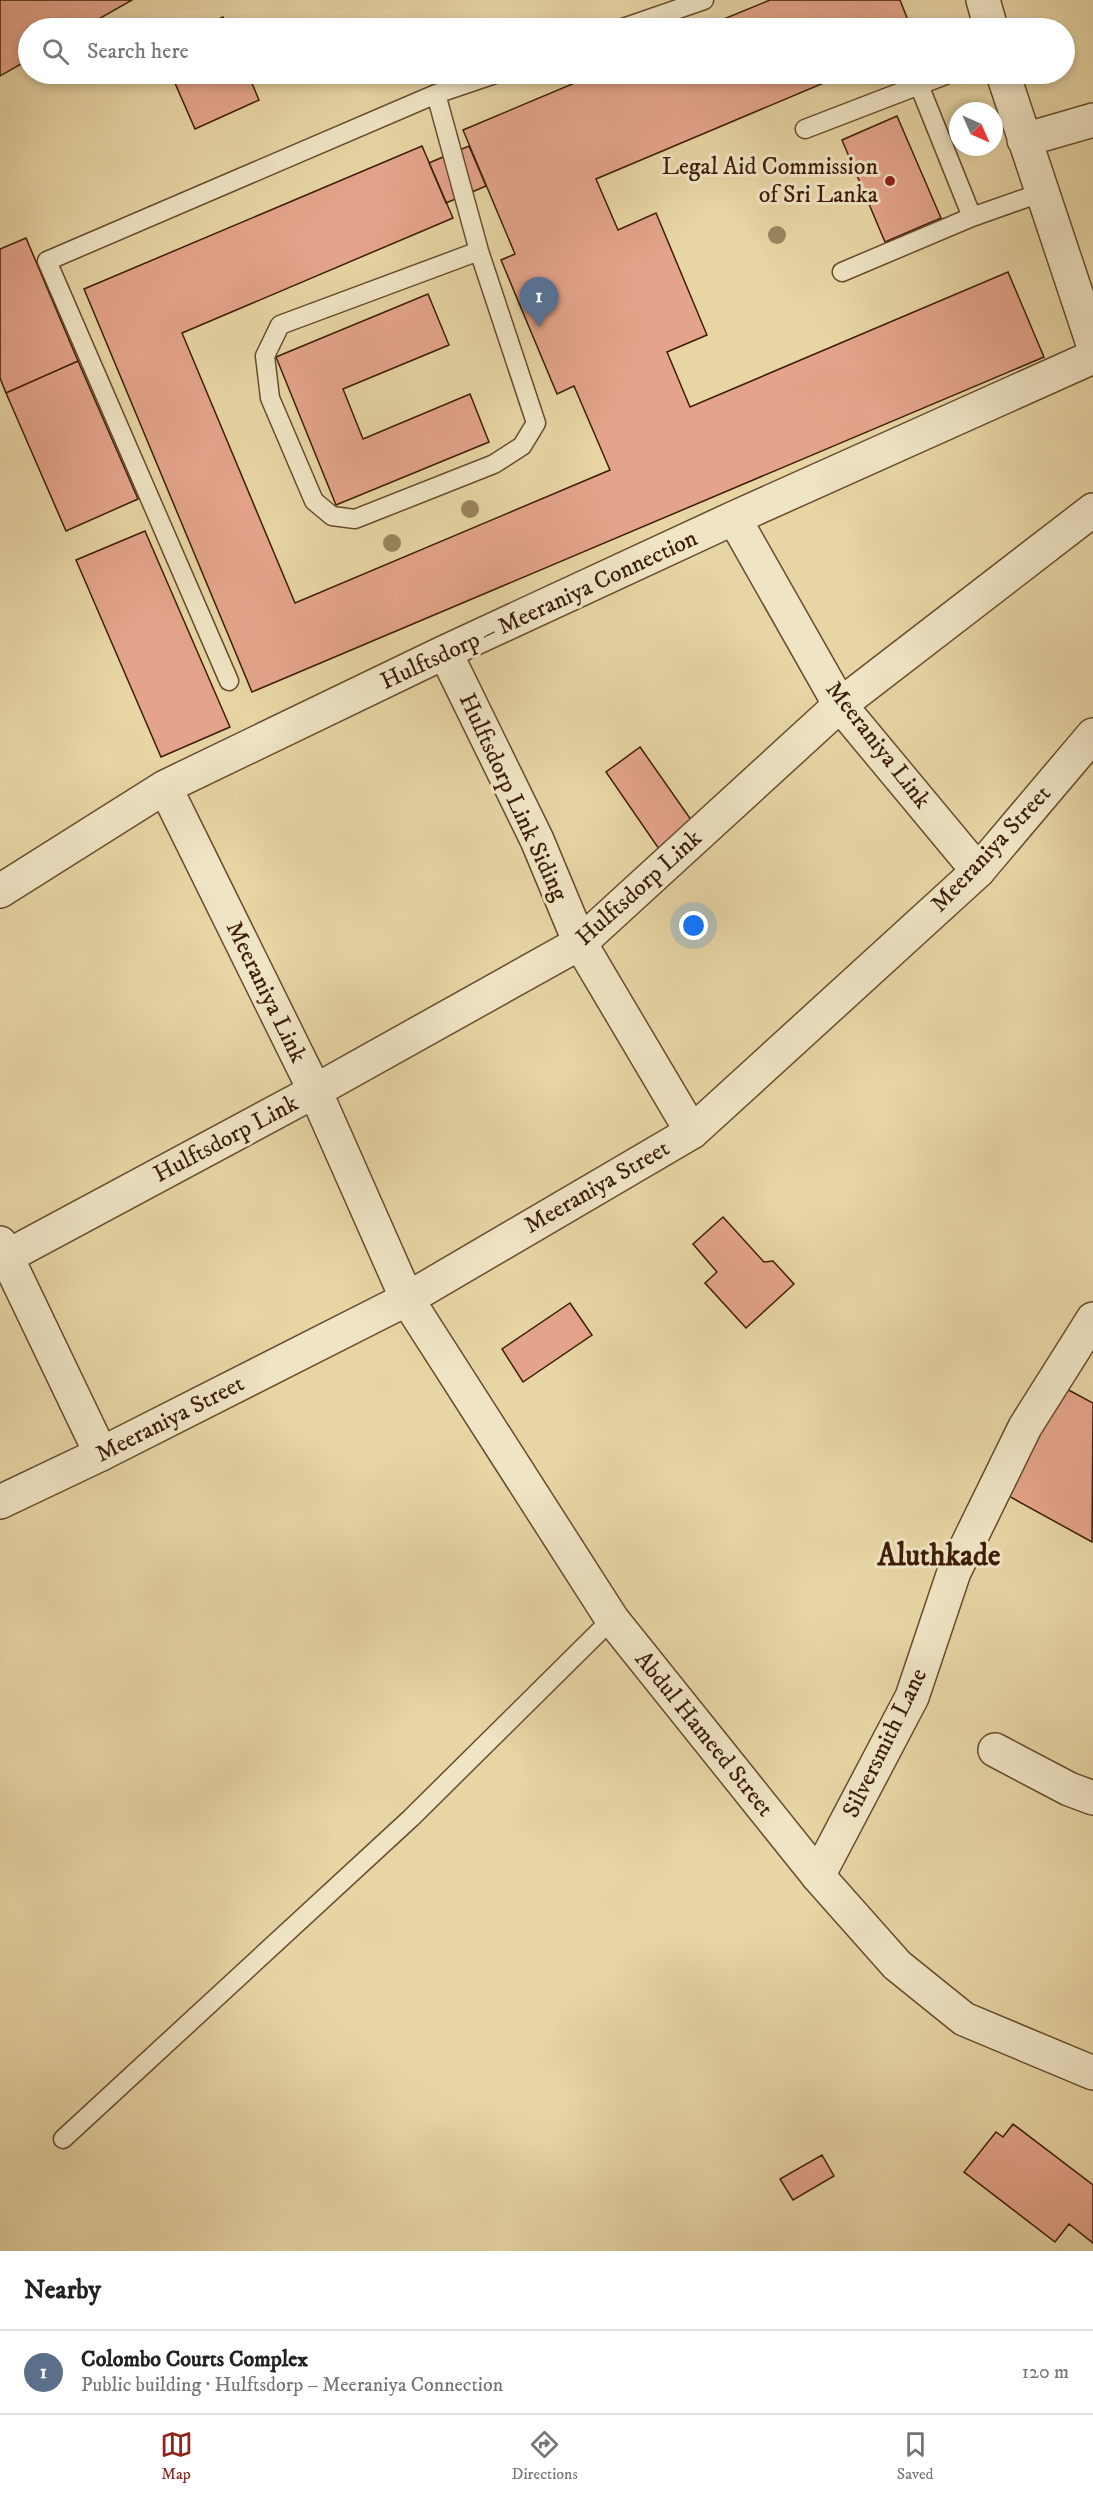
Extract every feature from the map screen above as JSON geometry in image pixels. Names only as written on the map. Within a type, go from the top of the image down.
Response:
[{"type":"street","points":[[983,0],[988,18]]},
{"type":"street","points":[[1006,84],[1093,344]]},
{"type":"street","points":[[1024,140],[1093,120]]},
{"type":"street","name":"Hulftsdorp – Meeraniya Connection","points":[[0,891],[165,787],[445,652],[734,518],[1093,357]]},
{"type":"street","name":"Hulftsdorp Link","points":[[3,1250],[315,1091],[580,944],[840,705],[1093,510]]},
{"type":"street","name":"Meeraniya Link","points":[[734,518],[840,705],[978,871]]},
{"type":"street","name":"Hulftsdorp Link Siding","points":[[445,652],[537,840],[580,944],[692,1131]]},
{"type":"street","name":"Meeraniya Street","points":[[0,1502],[101,1454],[407,1299],[692,1131],[978,871],[1093,735]]},
{"type":"street","name":"Meeraniya Link","points":[[165,787],[315,1091],[407,1299]]},
{"type":"street","points":[[3,1250],[101,1454]]},
{"type":"street","name":"Abdul Hameed Street","points":[[407,1299],[612,1619],[818,1876],[897,1965],[964,2019],[1093,2073]]},
{"type":"street","name":"Silversmith Lane","points":[[818,1876],[912,1697],[954,1572],[1025,1427],[1093,1320]]},
{"type":"street","points":[[995,1750],[1069,1789],[1093,1798]]},
{"type":"lane","points":[[652,18],[705,0]]},
{"type":"lane","points":[[229,681],[47,261],[436,94],[466,84]]},
{"type":"lane","points":[[805,129],[919,85],[972,217]]},
{"type":"lane","points":[[436,94],[479,251],[536,423],[522,446],[494,464],[355,519],[332,516],[314,501],[270,398],[265,356],[280,325],[479,251]]},
{"type":"lane","points":[[842,273],[972,217],[1043,192]]},
{"type":"lane","points":[[63,2139],[411,1818],[612,1619]]},
{"type":"building","points":[[0,0],[132,0],[100,18],[18,18],[18,66],[0,76]]},
{"type":"building","points":[[770,0],[900,0],[907,18],[726,18]]},
{"type":"building","points":[[175,84],[252,84],[259,100],[195,129]]},
{"type":"building","points":[[572,84],[821,84],[596,179],[618,230],[656,213],[707,335],[667,352],[690,407],[1008,272],[1044,357],[252,692],[84,289],[422,146],[453,218],[182,333],[295,603],[610,470],[574,386],[557,394],[501,260],[515,254],[463,130]]},
{"type":"building","points":[[897,116],[941,218],[885,242],[842,140]]},
{"type":"building","points":[[469,146],[486,186],[446,203],[429,163]]},
{"type":"building","points":[[26,238],[78,361],[6,393],[0,378],[0,249]]},
{"type":"building","points":[[428,294],[449,345],[343,389],[363,439],[470,394],[489,442],[336,505],[276,357]]},
{"type":"building","points":[[78,361],[138,499],[66,531],[6,393]]},
{"type":"building","points":[[145,531],[230,727],[161,757],[76,560]]},
{"type":"building","points":[[640,747],[694,824],[659,849],[606,772]]},
{"type":"building","points":[[723,1217],[764,1262],[773,1261],[794,1284],[746,1328],[705,1283],[717,1272],[693,1244]]},
{"type":"building","points":[[570,1303],[592,1335],[523,1382],[502,1349]]},
{"type":"building","points":[[1063,1387],[1093,1403],[1092,1542],[1005,1494]]},
{"type":"building","points":[[1013,2124],[1093,2185],[1093,2243],[1069,2224],[1055,2242],[964,2172],[996,2132],[1003,2137]]},
{"type":"building","points":[[822,2155],[834,2176],[793,2200],[780,2179]]},
{"type":"place","name":"Legal Aid Commission of Sri Lanka","points":[[890,181]]},
{"type":"place","name":"Colombo Courts Complex","points":[[539,327]]},
{"type":"district","name":"Aluthkade","points":[[939,1556]]}]
